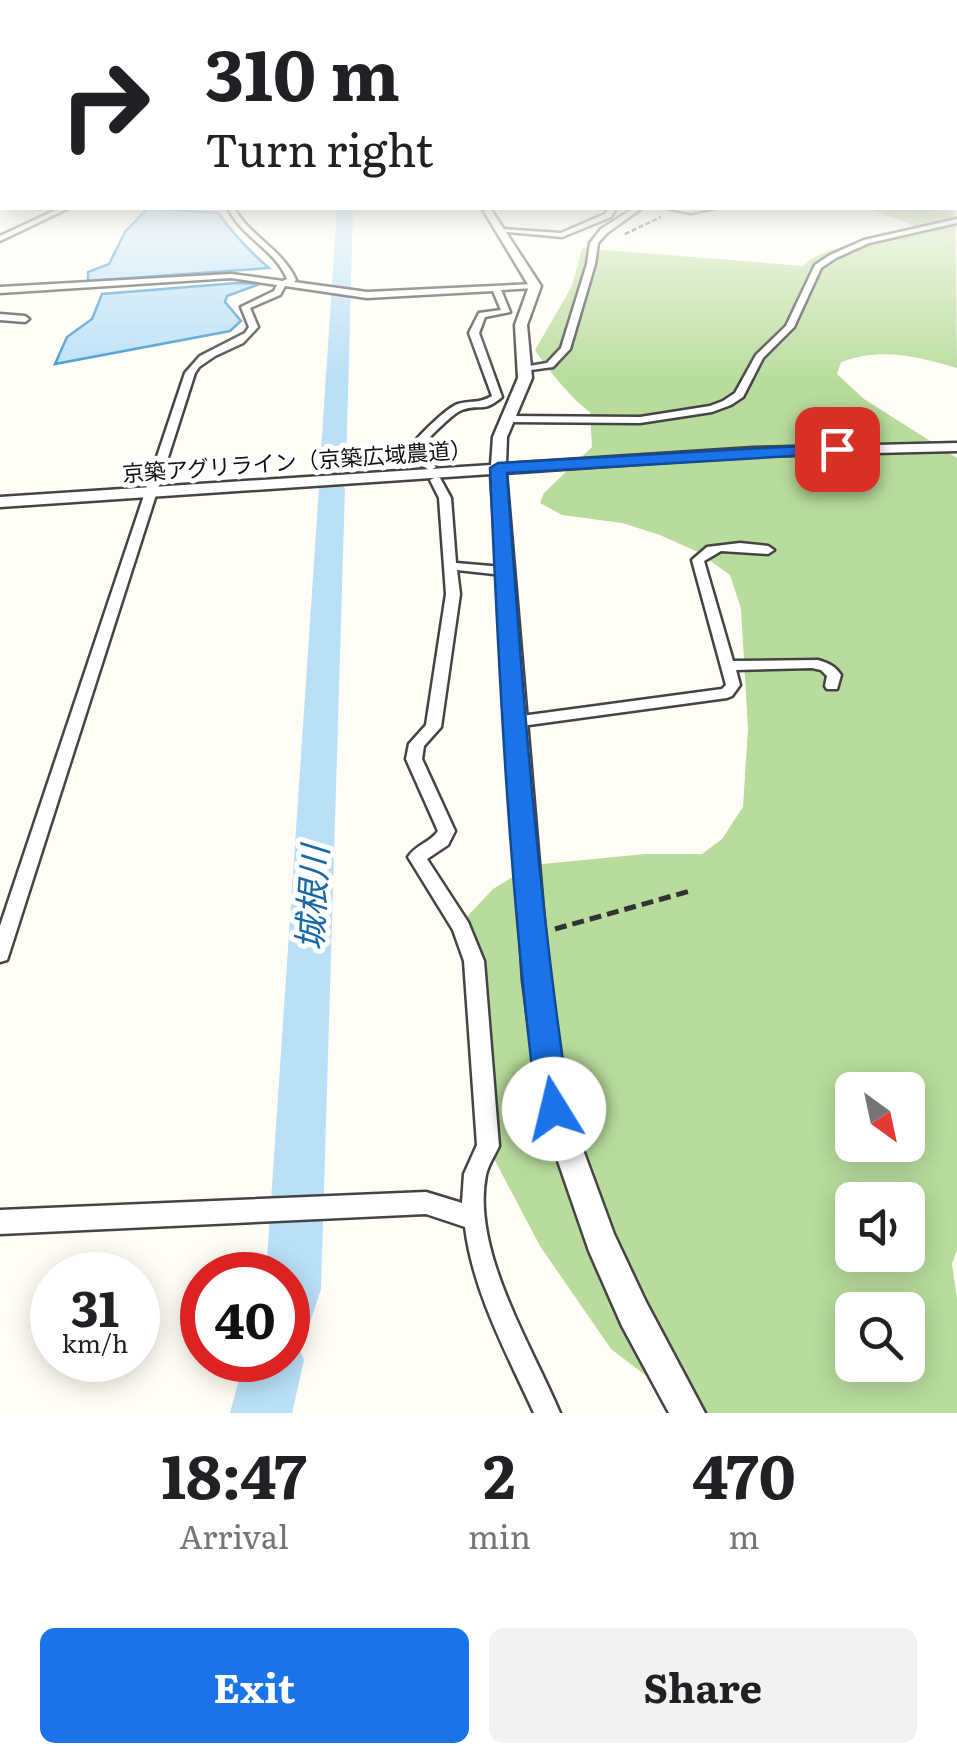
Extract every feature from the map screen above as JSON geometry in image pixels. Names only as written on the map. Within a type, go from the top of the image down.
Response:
[{"type":"street","points":[[0,954],[194,364],[246,338],[254,327],[246,307],[277,293],[281,285],[292,280],[288,270],[266,250]]},
{"type":"street","points":[[513,250],[535,286]]},
{"type":"street","points":[[526,369],[550,365],[565,349],[593,250]]},
{"type":"street","points":[[508,419],[640,420],[727,404],[739,395],[759,357],[790,327],[818,267],[848,250]]},
{"type":"street","points":[[0,290],[231,276],[367,295],[535,286]]},
{"type":"street","points":[[535,286],[521,326],[526,369],[523,389],[498,448],[498,468],[536,981],[554,1109],[600,1240],[634,1314],[688,1413]]},
{"type":"street","points":[[496,288],[506,312],[482,314],[474,333],[497,397],[484,406],[457,407],[453,414],[430,426],[418,444],[419,455],[445,498],[453,594],[433,726],[417,744],[414,759],[447,831],[442,840],[417,857],[460,927],[474,961],[488,1146],[475,1171],[474,1219],[500,1309],[548,1413]]},
{"type":"street","points":[[0,318],[26,319]]},
{"type":"street","name":"京築アグリライン（京築広域農道）","points":[[0,502],[784,451],[957,448]]},
{"type":"street","points":[[514,722],[727,693],[733,685],[698,560],[702,553],[712,550],[768,550]]},
{"type":"street","points":[[450,566],[503,570]]},
{"type":"street","points":[[728,666],[813,663],[834,675],[832,686]]},
{"type":"street","points":[[0,1222],[426,1203],[474,1219]]},
{"type":"path","points":[[534,934],[690,891]]},
{"type":"green space","points":[[581,250],[803,266],[833,250],[956,250],[957,368],[884,354],[841,362],[837,374],[864,399],[957,458],[957,1250],[952,1264],[957,1298],[957,1413],[695,1413],[611,1349],[540,1246],[492,1155],[462,963],[464,920],[493,889],[532,865],[645,854],[702,854],[722,839],[743,807],[748,729],[741,609],[730,575],[698,552],[660,535],[622,523],[562,515],[540,503],[544,493],[592,447],[590,412],[561,384],[535,350],[572,286]]},
{"type":"water","points":[[116,250],[250,250],[269,268],[88,281],[88,272],[109,264]]},
{"type":"water","points":[[260,284],[227,296],[225,302],[241,321],[230,331],[55,364],[67,337],[92,319],[102,294]]},
{"type":"waterway","name":"城根川","points":[[333,467],[343,250]]},
{"type":"waterway","name":"城根川","points":[[295,1252],[332,488]]},
{"type":"waterway","name":"城根川","points":[[261,1413],[269,1382]]},
{"type":"route","points":[[554,1109],[536,981],[510,678],[498,468],[837,449]]}]
